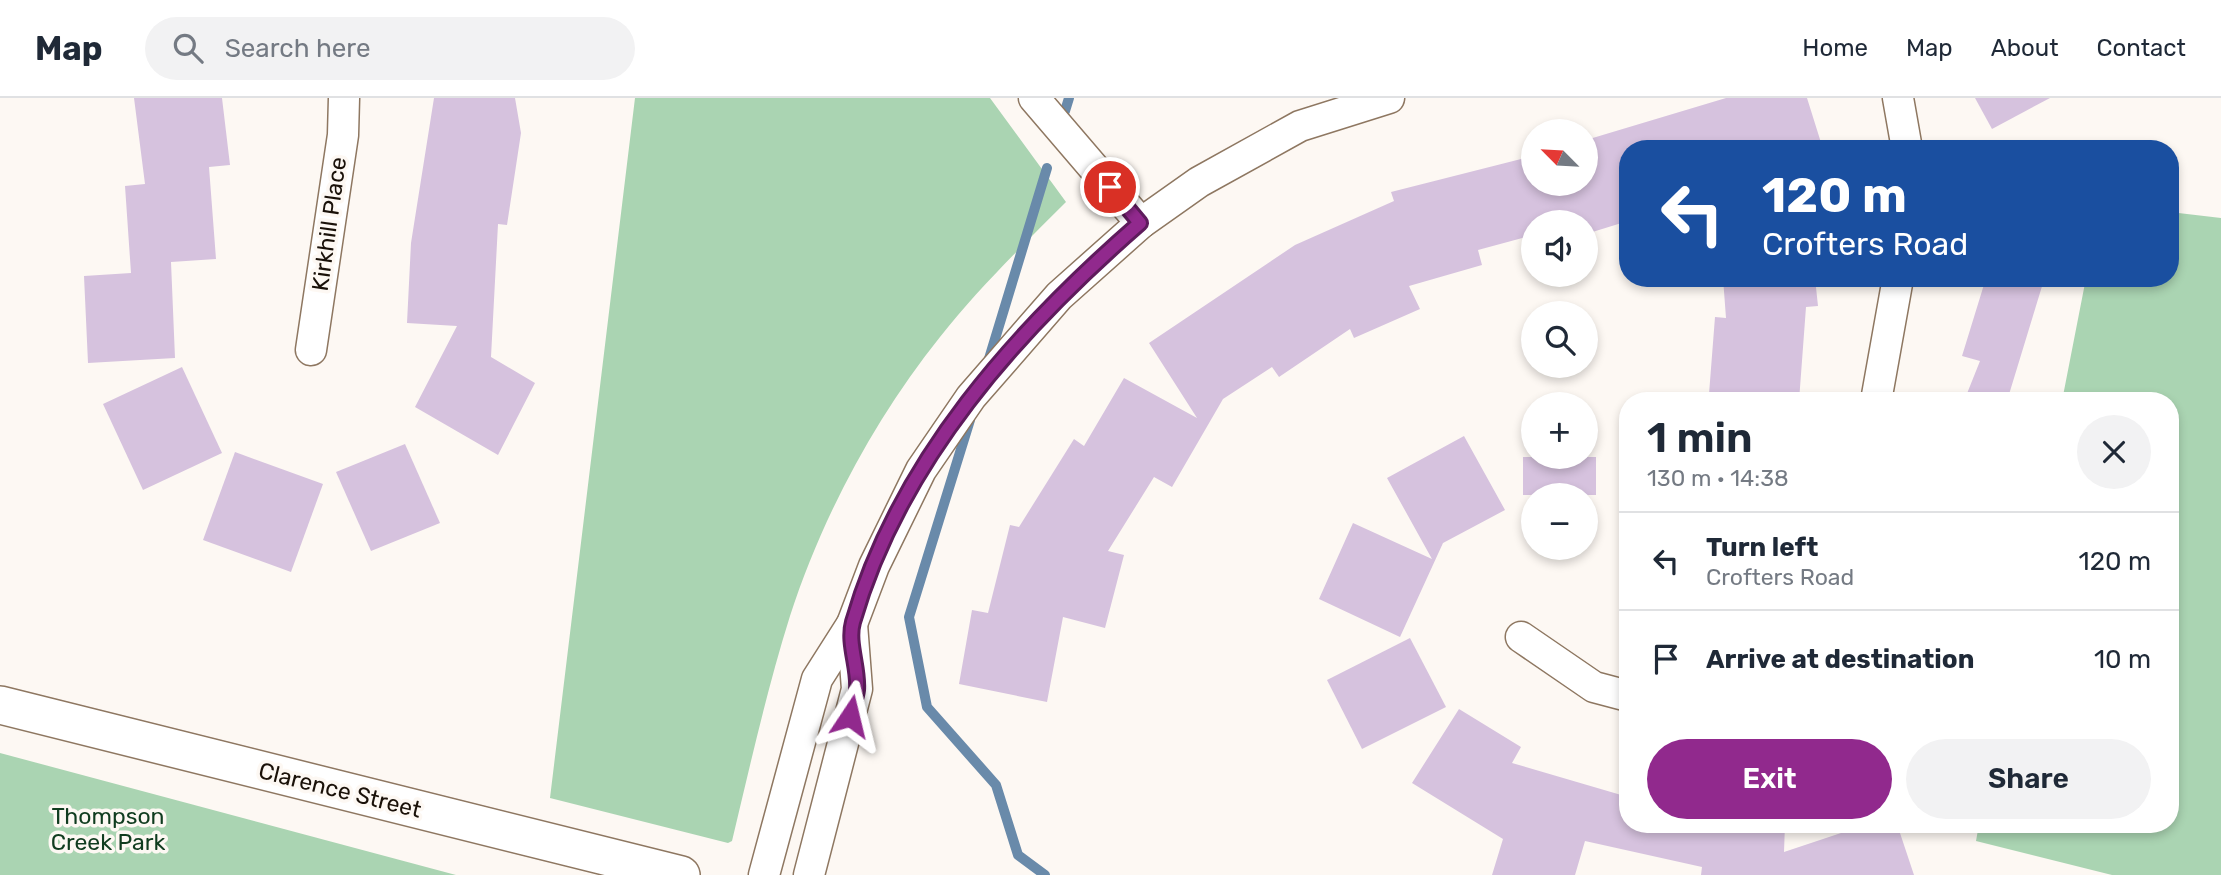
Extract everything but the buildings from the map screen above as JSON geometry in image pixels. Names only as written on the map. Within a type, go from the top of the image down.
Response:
[{"type":"street","name":"Kirkhill Place","points":[[311,350],[343,135],[344,98]]},
{"type":"street","points":[[1034,98],[1140,223]]},
{"type":"street","points":[[764,875],[817,679],[852,625],[897,517],[950,425],[1023,334],[1059,296],[1140,223],[1199,183],[1300,126],[1389,98]]},
{"type":"street","points":[[1898,98],[1905,140]]},
{"type":"street","points":[[1878,392],[1896,287]]},
{"type":"street","points":[[809,875],[857,689],[852,625]]},
{"type":"street","points":[[1521,637],[1594,687],[1619,694]]},
{"type":"street","name":"Clarence Street","points":[[0,705],[681,875]]},
{"type":"green space","points":[[635,98],[990,98],[1066,202],[985,285],[916,368],[872,435],[834,506],[790,616],[766,699],[732,841],[728,843],[550,798]]},
{"type":"green space","points":[[2179,213],[2221,218],[2221,875],[2112,875],[1976,841],[1977,833],[2179,833],[2179,392],[2064,392],[2084,287],[2179,287]]},
{"type":"green space","name":"Thompson Creek Park","points":[[0,753],[456,875],[0,875]]},
{"type":"waterway","points":[[1065,111],[1069,98]]},
{"type":"waterway","points":[[988,362],[1047,168]]},
{"type":"waterway","points":[[970,420],[909,617],[927,707],[996,785],[1018,855],[1045,875]]},
{"type":"route","points":[[850,716],[857,689],[852,625],[874,566],[897,517],[921,470],[950,425],[1023,334],[1059,296],[1140,223],[1110,187]]}]
